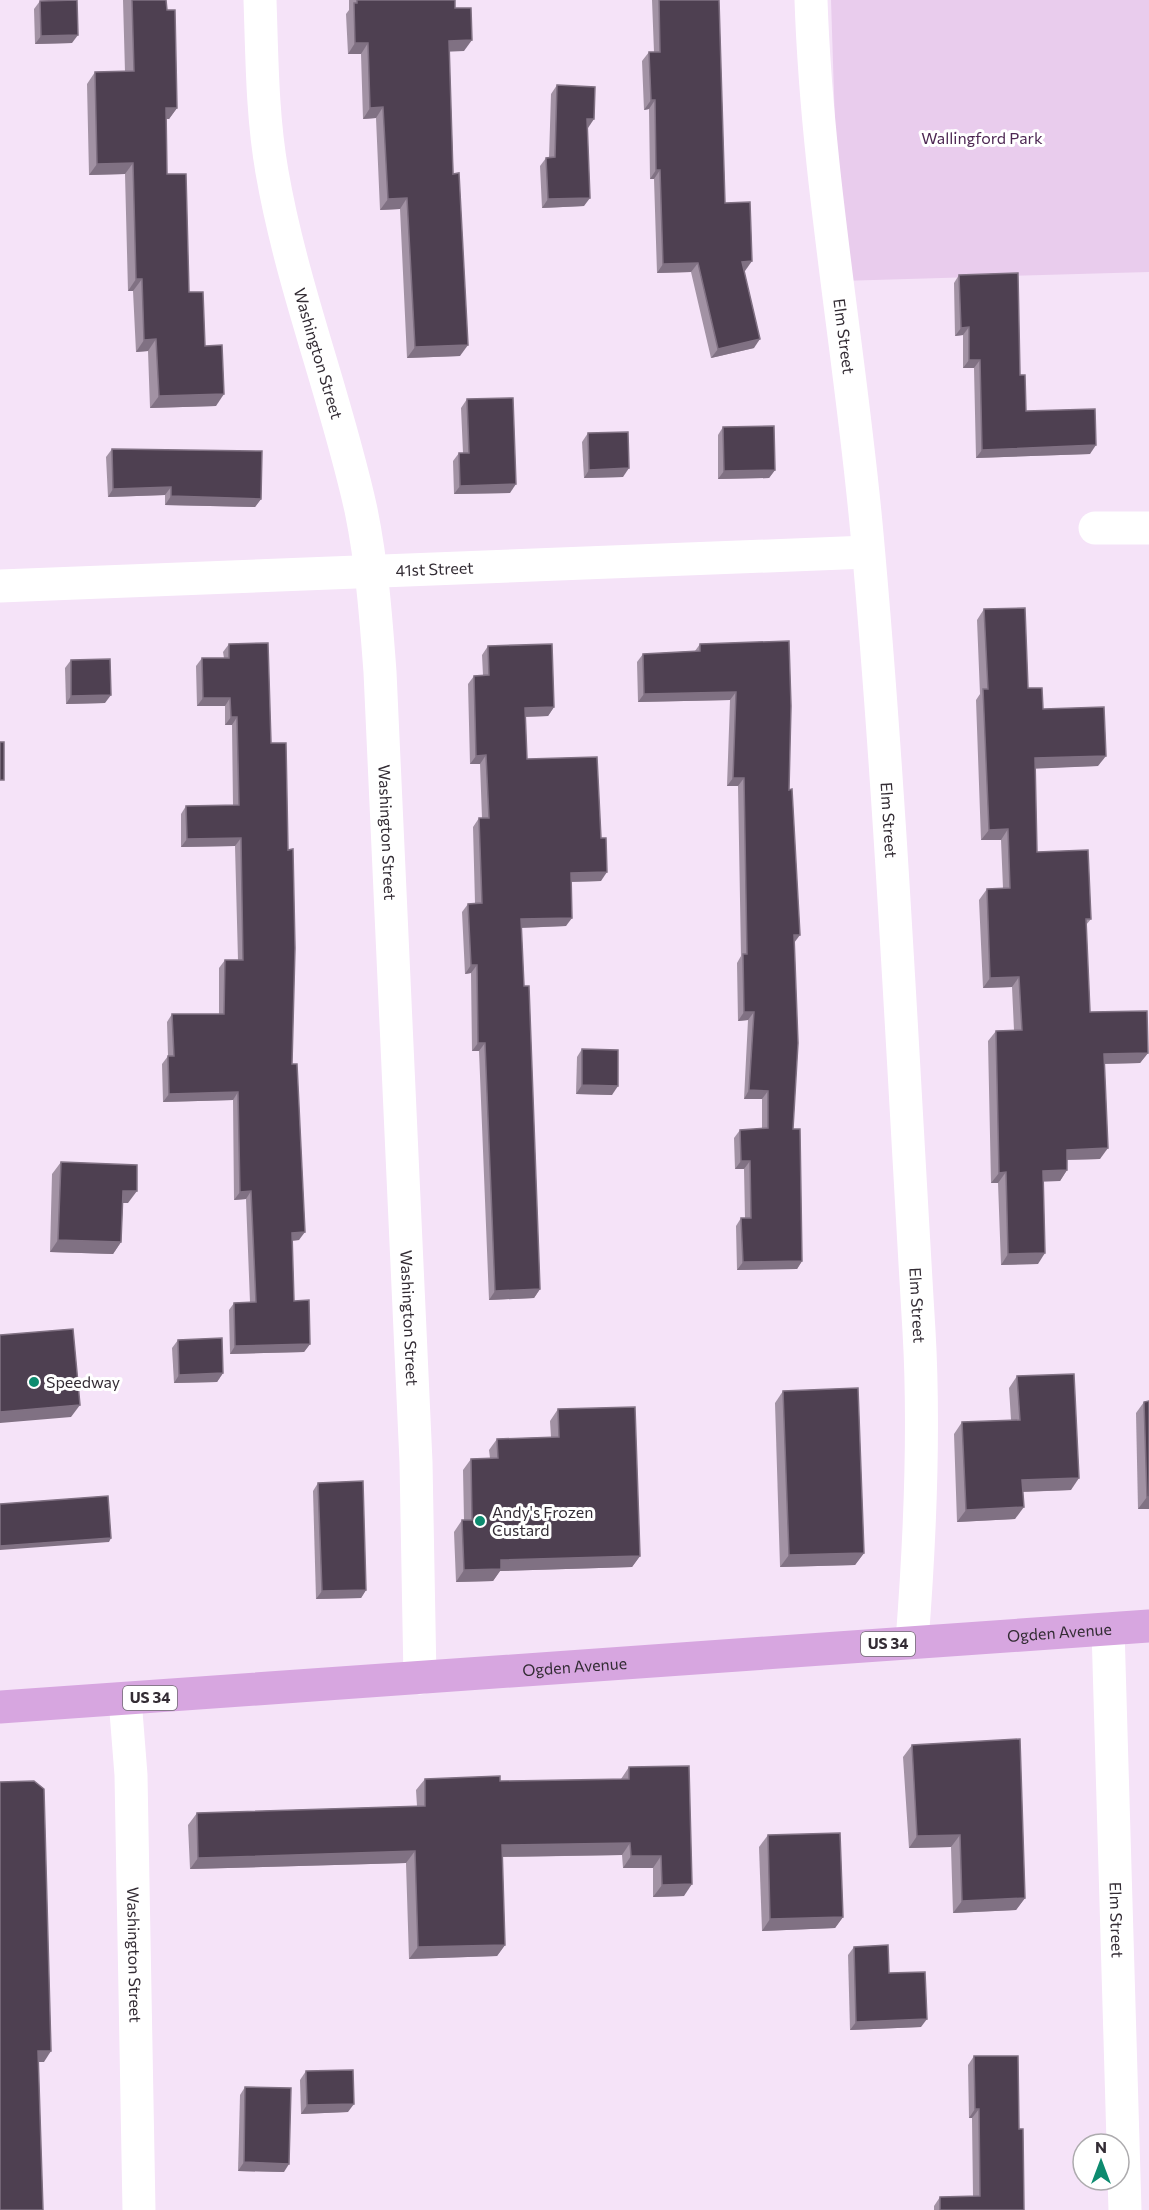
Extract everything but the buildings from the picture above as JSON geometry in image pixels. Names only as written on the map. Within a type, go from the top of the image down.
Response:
[{"type":"main road","name":"Ogden Avenue","points":[[0,1707],[125,1700],[1149,1626]]},
{"type":"street","name":"Washington Street","points":[[260,0],[266,121],[272,170],[284,232],[360,508],[372,573],[381,684],[414,1430],[420,1678]]},
{"type":"street","name":"Elm Street","points":[[811,0],[814,82],[868,552],[879,683],[922,1375],[920,1542],[912,1642]]},
{"type":"street","points":[[1095,528],[1149,528]]},
{"type":"street","name":"41st Street","points":[[0,586],[868,552]]},
{"type":"street","name":"Elm Street","points":[[1108,1629],[1125,2210]]},
{"type":"street","name":"Washington Street","points":[[125,1700],[131,1774],[139,2210]]},
{"type":"green space","name":"Wallingford Park","points":[[831,0],[1149,0],[1149,272],[840,281]]},
{"type":"place","name":"Speedway","points":[[34,1382]]},
{"type":"place","name":"Andy's Frozen Custard","points":[[480,1521]]}]
